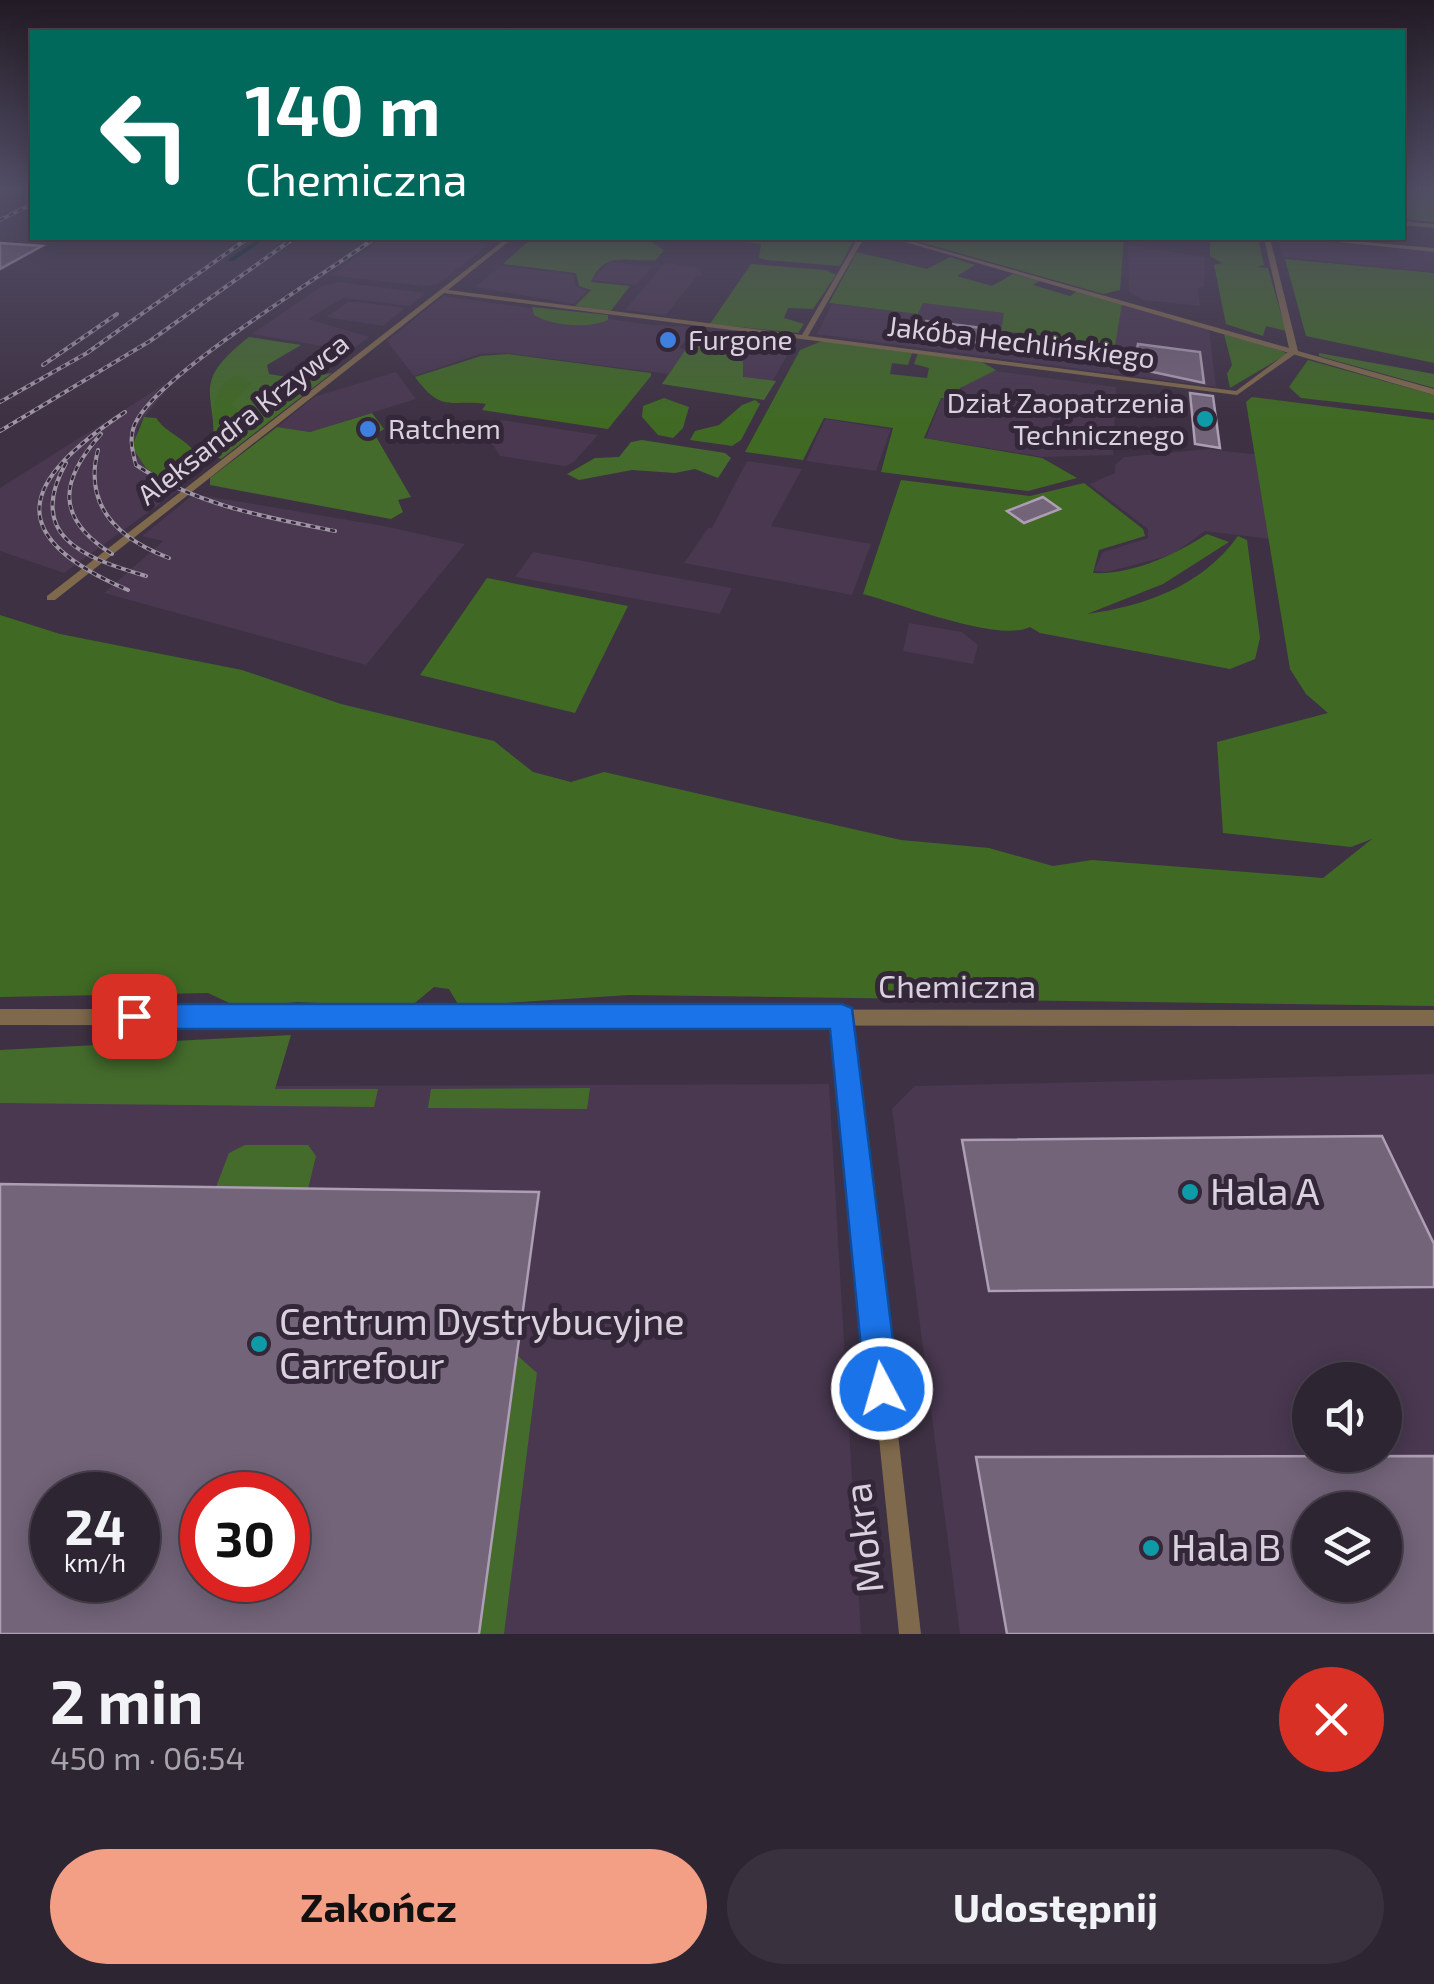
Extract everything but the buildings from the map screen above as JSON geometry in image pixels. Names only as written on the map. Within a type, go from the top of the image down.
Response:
[{"type":"street","name":"Aleksandra Krzywca","points":[[51,598],[472,267]]},
{"type":"street","points":[[804,338],[844,267]]},
{"type":"street","points":[[997,267],[1434,392]]},
{"type":"street","points":[[1273,267],[1294,352]]},
{"type":"street","name":"Jakóba Hechlińskiego","points":[[442,291],[1237,393],[1294,352]]},
{"type":"street","name":"Chemiczna","points":[[0,1017],[1434,1018]]},
{"type":"street","name":"Mokra","points":[[842,1017],[910,1634]]},
{"type":"shaded area","points":[[342,267],[459,267],[438,284],[423,286],[331,275]]},
{"type":"shaded area","points":[[499,267],[511,267],[574,275],[575,286],[588,291],[574,304],[475,287]]},
{"type":"shaded area","points":[[605,267],[653,267],[636,285],[592,280]]},
{"type":"shaded area","points":[[661,267],[699,268],[703,275],[697,276],[666,315],[625,310]]},
{"type":"shaded area","points":[[1128,267],[1205,267],[1204,287],[1198,288],[1200,306],[1143,300],[1129,292]]},
{"type":"shaded area","points":[[1386,267],[1434,267],[1434,272]]},
{"type":"shaded area","points":[[339,282],[426,293],[410,306],[343,298],[308,319],[369,337],[350,351],[252,334],[322,286]]},
{"type":"shaded area","points":[[443,296],[653,325],[696,327],[679,348],[687,350],[668,374],[507,353],[480,354],[414,376],[387,341]]},
{"type":"shaded area","points":[[348,302],[405,308],[383,326],[326,317]]},
{"type":"shaded area","points":[[923,303],[1004,313],[1002,333],[1115,346],[1122,304],[1209,329],[1216,387],[817,334],[832,304],[918,314]]},
{"type":"shaded area","points":[[702,338],[791,349],[762,399]]},
{"type":"shaded area","points":[[965,367],[1116,387],[1113,455],[1043,457],[926,438],[942,398],[959,400]]},
{"type":"shaded area","points":[[396,372],[416,399],[310,432],[277,427],[314,397]]},
{"type":"shaded area","points":[[165,384],[170,385],[137,427],[136,446],[160,476],[183,487],[64,573],[0,551],[0,488]]},
{"type":"shaded area","points":[[825,419],[891,429],[876,471],[806,461]]},
{"type":"shaded area","points":[[502,420],[598,435],[574,462],[565,466],[500,456],[486,435]]},
{"type":"shaded area","points":[[1207,449],[1261,455],[1270,539],[1205,531],[1172,555],[1107,572],[1094,571],[1103,552],[1148,538],[1148,529],[1089,484],[1115,473],[1115,465],[1124,457]]},
{"type":"shaded area","points":[[747,461],[802,469],[771,526],[871,544],[852,595],[684,563],[708,528],[712,528]]},
{"type":"shaded area","points":[[194,494],[384,526],[465,544],[366,665],[104,593],[163,541],[142,536]]},
{"type":"shaded area","points":[[533,552],[732,588],[720,614],[515,577]]},
{"type":"shaded area","points":[[909,623],[962,632],[978,645],[973,664],[903,651]]},
{"type":"shaded area","points":[[1434,1074],[1434,1634],[960,1634],[892,1109],[915,1086]]},
{"type":"shaded area","points":[[829,1084],[861,1634],[0,1634],[0,1087]]},
{"type":"green space","points":[[529,267],[601,267],[591,282],[630,286],[610,312],[575,306],[591,290],[579,286],[576,273]]},
{"type":"green space","points":[[749,267],[826,270],[836,275],[813,309],[788,308],[784,318],[804,324],[798,333],[710,324]]},
{"type":"green space","points":[[849,267],[971,267],[957,276],[992,286],[1013,274],[1040,281],[1033,285],[1070,296],[1077,291],[1122,304],[1115,346],[1001,331],[1004,313],[923,303],[918,314],[829,303]]},
{"type":"green space","points":[[1009,267],[1122,267],[1120,290],[1103,294]]},
{"type":"green space","points":[[1214,267],[1268,268],[1286,331],[1266,326],[1263,336],[1226,324]]},
{"type":"green space","points":[[1287,267],[1373,267],[1434,273],[1434,363],[1306,336]]},
{"type":"green space","points":[[532,307],[608,315],[608,320],[591,325],[560,324],[534,315]]},
{"type":"green space","points":[[1224,334],[1287,354],[1230,388],[1227,374],[1232,365]]},
{"type":"green space","points":[[695,336],[745,342],[733,359],[743,361],[743,377],[776,381],[764,400],[662,384]]},
{"type":"green space","points":[[249,337],[301,345],[267,365],[269,374],[299,379],[332,373],[221,459],[212,455],[212,380],[229,354]]},
{"type":"green space","points":[[822,341],[912,353],[908,365],[892,363],[890,374],[927,378],[929,368],[914,364],[918,353],[982,362],[996,370],[960,388],[957,399],[941,398],[924,438],[1042,458],[1077,478],[1028,491],[881,472],[893,428],[824,418],[803,460],[745,452],[800,350]]},
{"type":"green space","points":[[508,354],[651,376],[608,429],[482,410],[486,404],[440,400],[415,377],[481,356]]},
{"type":"green space","points":[[1319,356],[1434,374],[1434,388]]},
{"type":"green space","points":[[1308,360],[1434,395],[1434,413],[1301,398],[1289,387]]},
{"type":"green space","points":[[237,376],[253,383],[232,403],[247,424],[241,430],[222,432],[213,420],[216,399],[224,383]]},
{"type":"green space","points":[[1252,397],[1434,420],[1434,1006],[629,995],[459,1006],[449,989],[434,987],[410,1007],[297,1002],[238,1007],[208,993],[0,997],[0,615],[60,634],[242,670],[341,704],[494,741],[533,772],[571,782],[604,772],[901,840],[989,848],[1053,866],[1092,860],[1323,878],[1372,839],[1351,847],[1223,833],[1217,742],[1328,713],[1306,694],[1290,669],[1246,402]]},
{"type":"green space","points":[[664,398],[689,407],[683,428],[673,438],[658,435],[642,417],[643,406]]},
{"type":"green space","points":[[755,400],[760,404],[741,440],[732,446],[690,440],[695,431],[719,425],[742,405]]},
{"type":"green space","points":[[372,413],[384,429],[375,435],[411,497],[398,500],[403,512],[391,519],[210,485],[210,478],[277,427],[310,432]]},
{"type":"green space","points":[[144,417],[156,418],[190,447],[195,453],[197,473],[170,483],[146,468],[132,447]]},
{"type":"green space","points":[[642,440],[725,453],[731,458],[718,478],[695,469],[675,473],[632,470],[579,480],[567,474],[595,458],[619,457],[631,442]]},
{"type":"green space","points":[[901,480],[1030,496],[1084,483],[1143,529],[1145,536],[1099,550],[1093,573],[1123,571],[1153,562],[1207,534],[1229,542],[1163,584],[1087,614],[1171,591],[1207,568],[1238,536],[1247,540],[1260,638],[1255,659],[1230,669],[1040,633],[1030,627],[1015,631],[973,626],[863,594]]},
{"type":"green space","points":[[487,578],[628,606],[575,713],[420,675]]},
{"type":"green space","points":[[291,1035],[275,1089],[378,1089],[374,1107],[0,1103],[0,1050]]},
{"type":"green space","points":[[590,1088],[587,1109],[428,1108],[431,1089]]},
{"type":"green space","points":[[245,1145],[308,1145],[316,1156],[308,1189],[216,1187],[229,1153]]},
{"type":"green space","points":[[518,1356],[537,1373],[504,1634],[479,1634]]},
{"type":"railway","points":[[0,402],[87,353],[207,267]]},
{"type":"railway","points":[[0,431],[150,341],[253,267]]},
{"type":"railway","points":[[332,267],[178,376],[137,420],[132,448],[136,465],[207,500],[335,531]]},
{"type":"railway","points":[[43,365],[117,314]]},
{"type":"railway","points":[[125,412],[64,461],[46,484],[40,506],[43,528],[59,549],[128,590]]},
{"type":"railway","points":[[101,434],[77,468],[69,498],[80,527],[112,554]]},
{"type":"railway","points":[[98,450],[96,488],[109,518],[135,541],[169,558]]},
{"type":"railway","points":[[66,463],[55,488],[52,509],[57,526],[83,552],[146,576]]},
{"type":"place","name":"Furgone","points":[[668,340]]},
{"type":"place","name":"Dział Zaopatrzenia Technicznego","points":[[1205,419]]},
{"type":"place","name":"Ratchem","points":[[368,429]]},
{"type":"place","name":"Hala A","points":[[1190,1192]]},
{"type":"place","name":"Centrum Dystrybucyjne Carrefour","points":[[259,1344]]},
{"type":"place","name":"Hala B","points":[[1151,1548]]},
{"type":"route","points":[[134,1016],[842,1017],[882,1389]]}]
